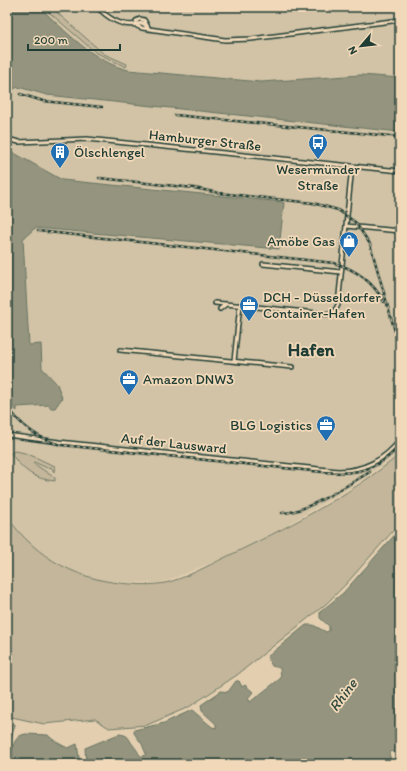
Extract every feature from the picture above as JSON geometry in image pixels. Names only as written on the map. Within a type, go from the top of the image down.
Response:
[{"type":"street","points":[[97,7],[114,20],[126,24],[136,25],[142,23],[150,29],[225,40],[251,39],[400,20]]},
{"type":"street","name":"Hamburger Straße","points":[[7,139],[19,142],[87,139],[400,171]]},
{"type":"street","points":[[214,303],[331,314],[338,305],[352,166]]},
{"type":"street","points":[[346,226],[400,231]]},
{"type":"street","points":[[263,264],[341,272]]},
{"type":"street","points":[[220,308],[226,304]]},
{"type":"street","points":[[234,361],[240,305]]},
{"type":"street","points":[[120,350],[292,367]]},
{"type":"street","name":"Auf der Lausward","points":[[7,435],[59,442],[338,471],[358,469],[371,464],[387,454],[400,440]]},
{"type":"shaded area","points":[[7,7],[400,7],[400,453],[348,489],[277,531],[230,555],[158,583],[115,582],[94,579],[73,572],[49,558],[30,544],[7,515]]},
{"type":"shaded area","points":[[43,7],[56,7],[54,10],[104,54],[127,64],[126,67],[95,52]]},
{"type":"shaded area","points":[[14,451],[30,455],[55,466],[54,472],[51,467],[47,468],[34,462],[33,463],[55,478],[55,481],[35,476],[25,470],[12,455],[12,452]]},
{"type":"shaded area","points":[[400,454],[400,523],[346,584],[326,604],[237,675],[189,707],[147,725],[109,728],[95,719],[44,724],[7,716],[7,516],[19,531],[46,556],[78,573],[95,579],[113,582],[140,585],[161,584],[196,572],[294,523],[338,498],[380,470]]},
{"type":"water","points":[[7,7],[39,7],[91,52],[115,66],[128,70],[261,82],[361,75],[400,78],[400,132],[47,95],[18,87],[7,92]]},
{"type":"water","points":[[7,149],[62,180],[282,202],[284,203],[279,249],[35,228],[23,239],[29,345],[41,344],[42,368],[57,384],[62,398],[55,408],[50,408],[49,405],[17,407],[17,411],[7,402]]},
{"type":"water","name":"Rhine","points":[[400,529],[400,752],[394,753],[391,751],[389,753],[391,761],[387,764],[86,764],[85,748],[119,734],[127,736],[140,756],[144,756],[146,754],[142,744],[134,733],[134,730],[164,723],[192,710],[212,727],[216,728],[216,724],[202,711],[201,705],[221,691],[228,692],[236,681],[239,681],[242,687],[245,685],[253,692],[248,698],[250,702],[281,678],[280,668],[272,666],[267,657],[306,625],[313,625],[326,632],[329,631],[329,626],[320,618],[320,612],[343,593]]},
{"type":"water","points":[[15,725],[7,752],[7,727]]},
{"type":"water","points":[[26,734],[48,735],[55,741],[68,748],[77,744],[80,764],[7,764],[7,757],[11,756],[15,741],[19,736]]},
{"type":"railway","points":[[20,94],[43,101],[102,107]]},
{"type":"railway","points":[[175,115],[400,137]]},
{"type":"railway","points":[[99,178],[313,203],[338,210],[355,222],[370,244],[400,349]]},
{"type":"railway","points":[[38,231],[334,263],[363,277],[380,295],[384,302]]},
{"type":"railway","points":[[7,406],[12,413],[30,430],[45,439],[61,445],[312,471],[337,473],[360,471],[381,462],[391,455],[400,445]]},
{"type":"railway","points":[[282,513],[292,512],[314,503],[370,472]]},
{"type":"place","name":"Wesermünder Straße","points":[[318,160]]},
{"type":"place","name":"Ölschlengel","points":[[60,169]]},
{"type":"place","name":"Amöbe Gas","points":[[349,258]]},
{"type":"place","name":"DCH - Düsseldorfer Container-Hafen","points":[[249,322]]},
{"type":"place","name":"Amazon DNW3","points":[[129,396]]},
{"type":"place","name":"BLG Logistics","points":[[326,442]]},
{"type":"district","name":"Hafen","points":[[311,350]]}]
